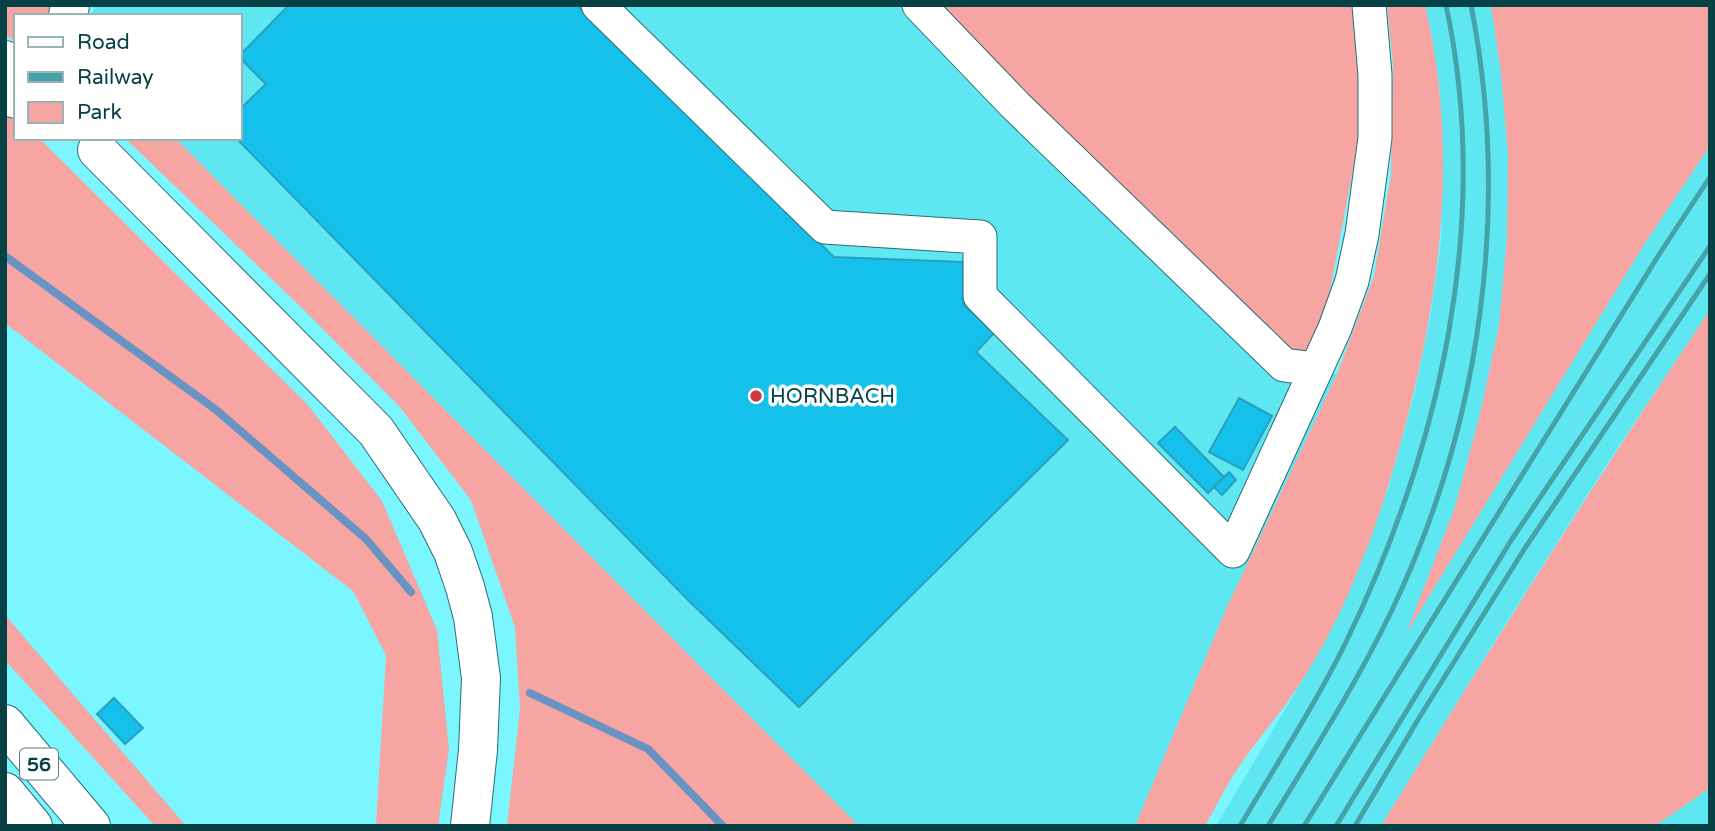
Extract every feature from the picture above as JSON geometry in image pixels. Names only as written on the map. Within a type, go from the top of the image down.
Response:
[{"type":"main road","points":[[91,142],[376,430],[438,520],[465,587],[473,617],[481,678],[478,750],[470,826]]},
{"type":"main road","name":"56","points":[[5,724],[89,819]]},
{"type":"main road","name":"56","points":[[5,792],[33,826]]},
{"type":"street","points":[[598,5],[825,227],[980,237],[980,296],[1233,551],[1335,328],[1352,281],[1364,221],[1375,138],[1375,75],[1369,5]]},
{"type":"street","points":[[919,5],[1015,105],[1284,365],[1315,369]]},
{"type":"shaded area","points":[[95,5],[919,5],[1283,365],[1337,374],[1227,607],[1135,826],[859,826],[177,140],[242,140],[242,14],[92,14]]},
{"type":"shaded area","points":[[1425,5],[1491,5],[1501,73],[1508,154],[1507,237],[1499,325],[1481,410],[1455,507],[1409,629],[1645,243],[1710,146],[1710,310],[1612,456],[1381,826],[1216,826],[1305,676],[1341,609],[1388,489],[1414,396],[1430,319],[1441,242],[1443,167],[1440,92]]},
{"type":"shaded area","points":[[1710,788],[1710,826],[1655,826]]},
{"type":"green space","points":[[5,5],[54,5],[53,14],[14,14],[14,41],[5,33]]},
{"type":"green space","points":[[926,5],[1353,5],[1359,75],[1359,138],[1315,369],[1284,365]]},
{"type":"green space","points":[[1387,5],[1425,5],[1436,60],[1443,171],[1441,227],[1426,337],[1391,475],[1361,564],[1321,649],[1296,689],[1240,766],[1205,826],[1135,826],[1227,607],[1337,374],[1374,276],[1391,175],[1393,65]]},
{"type":"green space","points":[[1491,5],[1710,5],[1710,146],[1645,243],[1406,634],[1455,507],[1481,410],[1499,325],[1507,237],[1508,154],[1501,73]]},
{"type":"green space","points":[[5,116],[14,118],[14,140],[41,140],[308,405],[382,501],[437,630],[449,749],[438,826],[376,826],[386,655],[353,591],[5,323]]},
{"type":"green space","points":[[127,140],[177,140],[859,826],[507,826],[520,709],[515,627],[471,500],[399,406],[305,311]]},
{"type":"green space","points":[[1710,310],[1710,788],[1655,826],[1381,826],[1543,566]]},
{"type":"green space","points":[[5,615],[186,826],[155,826],[5,660]]},
{"type":"building","name":"HORNBACH","points":[[289,5],[577,5],[834,257],[963,262],[963,304],[994,333],[976,352],[1068,440],[799,707],[690,602],[238,140],[242,140],[242,107],[266,84],[242,60],[242,53]]},
{"type":"building","points":[[1239,398],[1272,416],[1243,470],[1209,452]]},
{"type":"building","points":[[1175,427],[1224,477],[1208,493],[1158,443]]},
{"type":"building","points":[[1229,472],[1236,480],[1222,495],[1214,487]]},
{"type":"building","points":[[114,698],[143,728],[125,744],[97,714]]},
{"type":"waterway","points":[[5,256],[215,409],[366,539],[411,592]]},
{"type":"waterway","points":[[530,693],[648,749],[723,826]]},
{"type":"railway","points":[[1240,826],[1346,642],[1379,567],[1408,490],[1432,411],[1449,331],[1460,250],[1463,168],[1459,86],[1446,5]]},
{"type":"railway","points":[[1268,826],[1348,693],[1392,610],[1423,539],[1448,466],[1467,390],[1480,314],[1487,237],[1488,159],[1483,82],[1471,5]]},
{"type":"railway","points":[[1304,826],[1710,177]]},
{"type":"railway","points":[[1336,826],[1512,539],[1710,246]]},
{"type":"railway","points":[[1355,826],[1525,548],[1710,274]]},
{"type":"place","name":"HORNBACH","points":[[756,396]]}]
